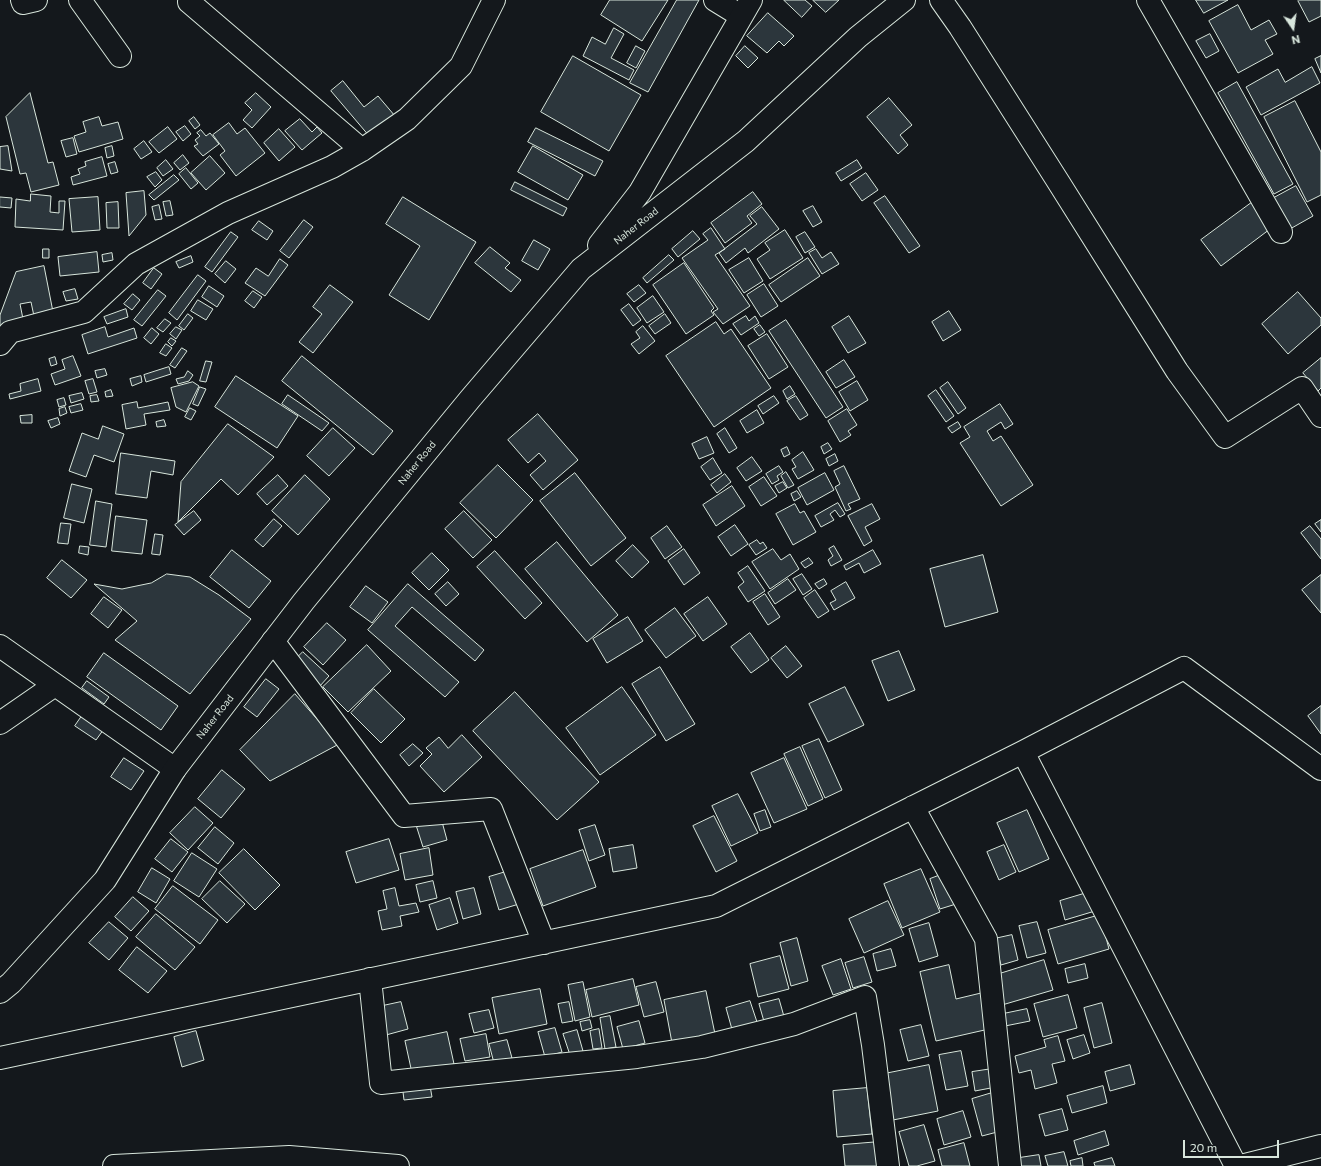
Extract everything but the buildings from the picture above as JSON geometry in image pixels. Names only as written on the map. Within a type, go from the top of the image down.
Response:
[{"type":"street","points":[[22,0],[23,3],[36,0]]},
{"type":"street","points":[[80,0],[120,56]]},
{"type":"street","points":[[191,0],[189,2],[362,150]]},
{"type":"street","points":[[0,344],[10,332],[84,312],[136,264],[228,213],[332,167],[362,150],[407,118],[461,66],[494,0]]},
{"type":"street","points":[[581,269],[640,192],[746,8],[715,0]]},
{"type":"street","name":"Naher Road","points":[[0,992],[11,983],[105,880],[175,769],[304,601],[470,399],[581,269],[746,141],[858,37],[904,0]]},
{"type":"street","points":[[941,0],[960,27],[1051,170],[1177,371],[1225,437],[1302,388],[1321,416]]},
{"type":"street","points":[[1148,0],[1281,232]]},
{"type":"street","points":[[273,641],[404,816],[491,809],[544,943]]},
{"type":"street","points":[[0,646],[175,769]]},
{"type":"street","points":[[0,1058],[716,906],[1023,752],[1184,668],[1321,769]]},
{"type":"street","points":[[0,723],[55,685]]},
{"type":"street","points":[[1023,752],[1236,1166]]},
{"type":"street","points":[[913,807],[986,939],[1010,1166]]},
{"type":"street","points":[[370,979],[382,1083],[637,1057],[702,1047],[794,1024],[865,997],[873,1045],[888,1166]]},
{"type":"street","points":[[1240,1166],[1321,1146]]},
{"type":"street","points":[[114,1166],[289,1157],[398,1166]]}]
